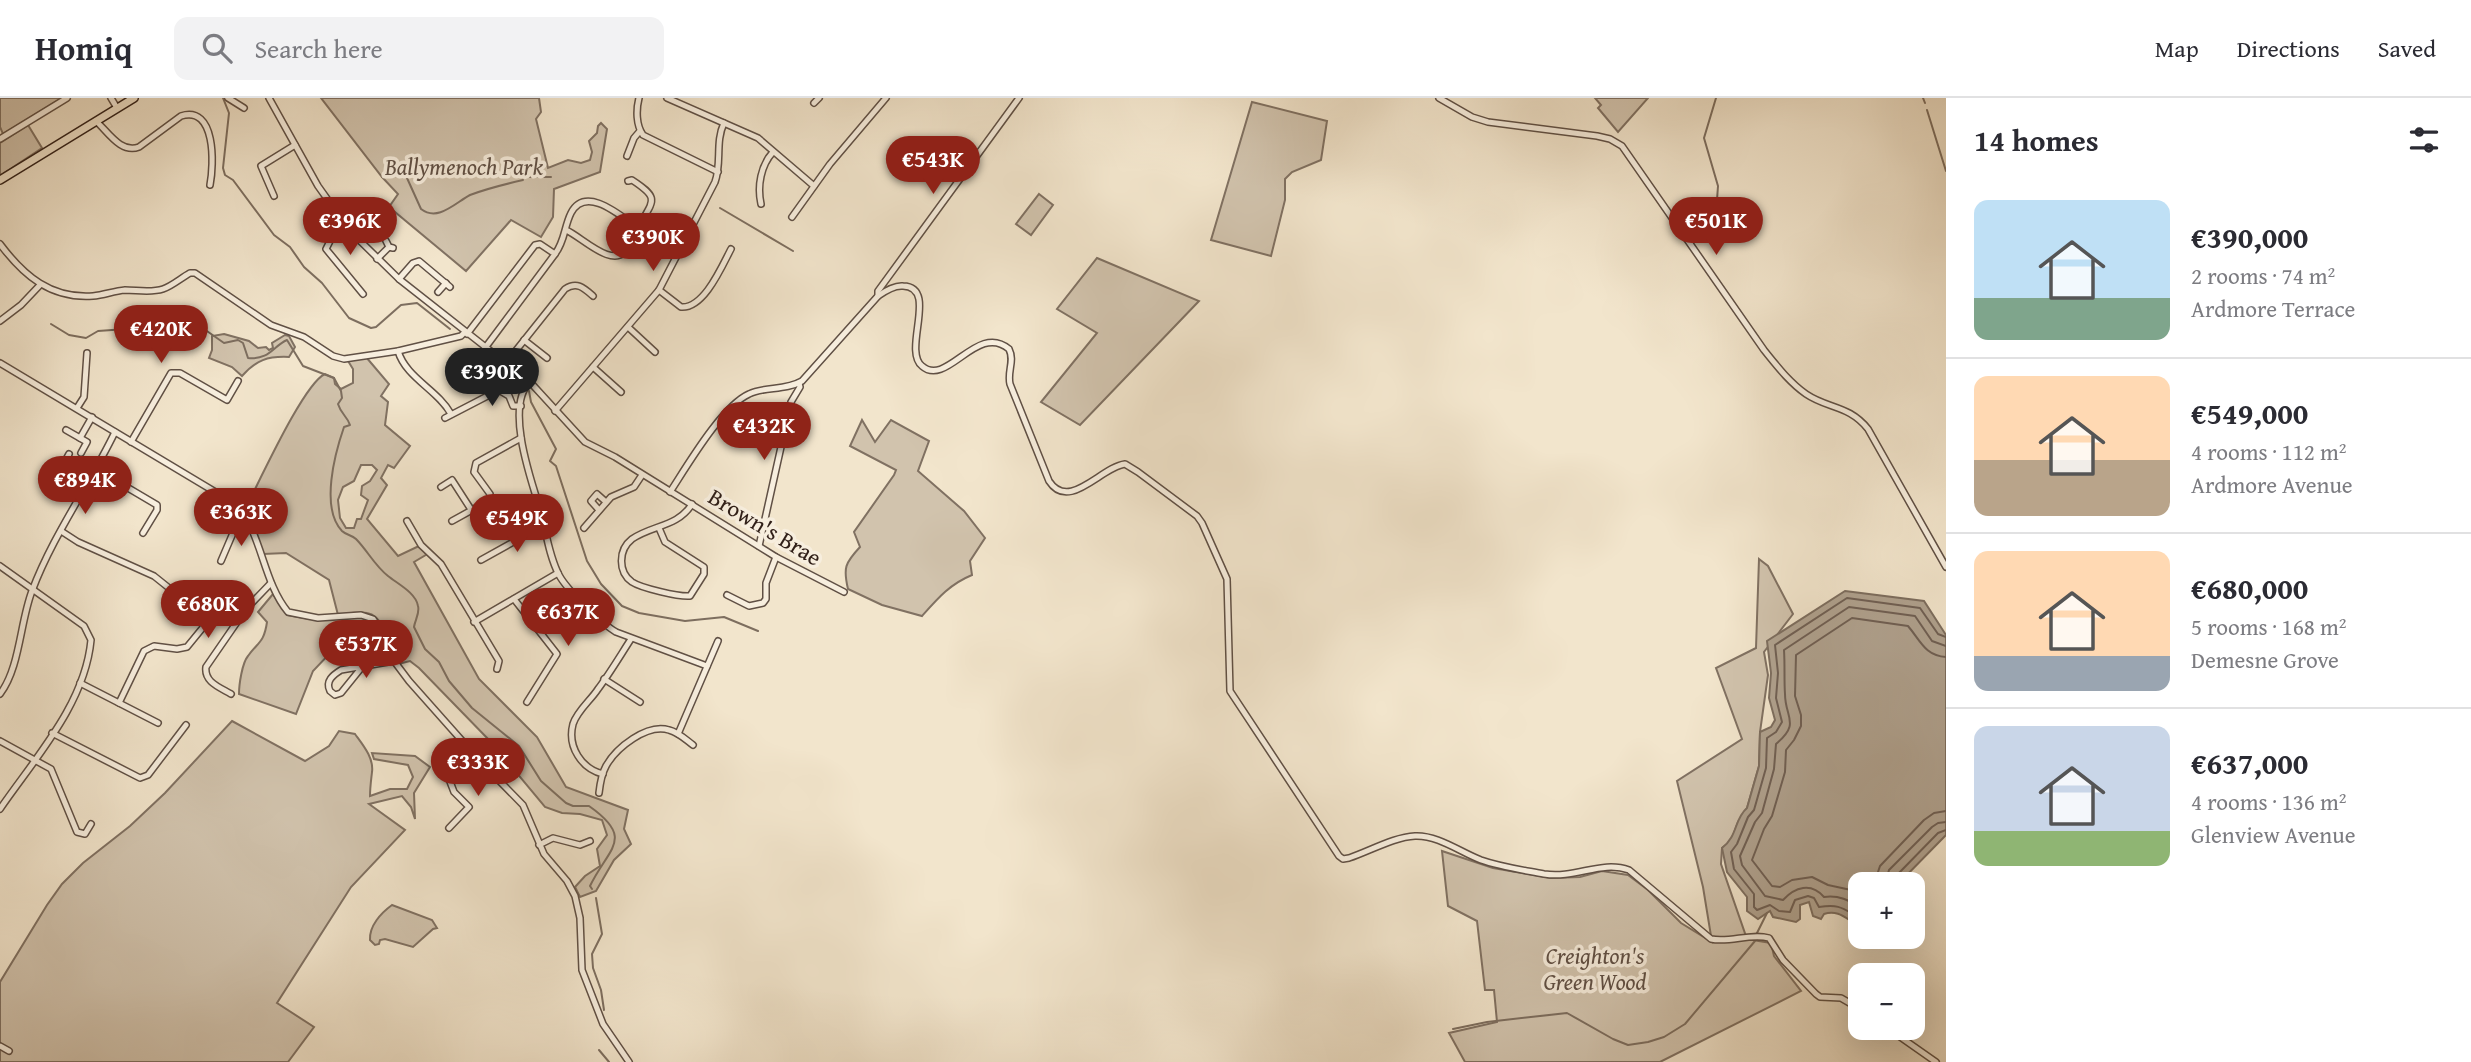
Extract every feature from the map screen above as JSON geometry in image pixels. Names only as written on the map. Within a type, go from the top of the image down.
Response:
[{"type":"main road","points":[[0,180],[134,98]]},
{"type":"street","points":[[0,139],[67,98]]},
{"type":"street","points":[[111,98],[117,108]]},
{"type":"street","points":[[228,98],[245,109]]},
{"type":"street","name":"Brown's Brae","points":[[270,98],[318,186],[343,221],[377,259],[530,382],[585,442],[776,557],[844,592]]},
{"type":"street","points":[[639,98],[637,113],[640,131],[645,137],[718,172]]},
{"type":"street","points":[[667,98],[758,138],[814,186]]},
{"type":"street","points":[[814,103],[820,98]]},
{"type":"street","points":[[792,218],[814,186],[886,98]]},
{"type":"street","points":[[878,296],[878,291],[1019,98]]},
{"type":"street","points":[[1439,98],[1472,117],[1489,122],[1597,136],[1622,146],[1764,350],[1789,379],[1809,396],[1852,413],[1868,429],[1946,567]]},
{"type":"street","points":[[96,121],[121,145],[131,149],[139,147],[181,116],[198,116],[205,124],[210,143],[210,185]]},
{"type":"street","points":[[555,411],[659,290],[718,172],[719,135],[724,123]]},
{"type":"street","points":[[627,156],[640,131]]},
{"type":"street","points":[[274,196],[261,166],[295,145]]},
{"type":"street","points":[[761,204],[759,194],[764,166],[774,152]]},
{"type":"street","points":[[566,230],[605,254],[614,256],[626,251],[652,201],[649,191],[632,180],[628,181]]},
{"type":"street","points":[[485,348],[562,245],[574,209],[589,201],[604,205],[638,228]]},
{"type":"street","points":[[343,221],[331,236],[326,249],[363,294]]},
{"type":"street","points":[[0,244],[18,267],[40,285],[62,294],[98,296],[124,290],[165,289],[190,273],[195,273],[271,325],[304,337],[344,359],[398,351],[461,336],[535,245],[539,243],[555,254]]},
{"type":"street","points":[[377,259],[389,245]]},
{"type":"street","points":[[659,290],[681,307],[690,306],[710,288],[731,249]]},
{"type":"street","points":[[399,279],[413,262],[419,261],[448,285],[438,292]]},
{"type":"street","points":[[0,321],[21,305],[40,285]]},
{"type":"street","points":[[506,363],[567,287],[580,286],[593,296]]},
{"type":"street","points":[[670,492],[715,427],[740,399],[755,391],[799,383],[878,296],[899,286],[909,287],[916,292],[919,306],[915,354],[918,362],[928,370],[942,370],[965,352],[981,345],[996,343],[1008,348],[1012,359],[1010,384],[1049,481],[1055,489],[1064,493],[1074,492],[1125,464],[1200,519],[1227,579],[1230,691],[1339,856],[1343,859],[1349,858],[1405,838],[1420,836],[1436,839],[1482,860],[1548,874],[1574,875],[1615,865],[1629,870],[1710,939],[1722,941],[1760,936],[1769,938],[1783,960],[1816,995],[1841,998],[1848,1002]]},
{"type":"street","points":[[628,327],[655,352]]},
{"type":"street","points":[[524,340],[547,358]]},
{"type":"street","points":[[398,351],[407,368],[446,404],[452,414]]},
{"type":"street","points":[[77,408],[84,397],[87,353]]},
{"type":"street","points":[[0,363],[229,499],[240,509],[279,601],[288,612],[318,618],[368,616],[382,632],[394,661],[480,761],[523,805],[548,861],[567,881],[575,896],[579,911],[582,970],[602,1022],[629,1062]]},
{"type":"street","points":[[593,367],[621,392]]},
{"type":"street","points":[[131,442],[173,372],[180,373],[227,400],[238,381]]},
{"type":"street","points":[[530,382],[522,391],[523,455],[558,573],[564,583],[605,625],[631,639],[707,666]]},
{"type":"street","points":[[759,546],[791,402],[800,387],[799,383]]},
{"type":"street","points":[[445,418],[499,390],[509,396],[513,406],[521,406]]},
{"type":"street","points":[[80,438],[92,417]]},
{"type":"street","points":[[66,430],[87,442],[81,453]]},
{"type":"street","points":[[0,694],[14,663],[33,589],[115,432]]},
{"type":"street","points":[[452,521],[488,503],[491,497],[474,472],[475,464],[521,438]]},
{"type":"street","points":[[50,489],[69,454]]},
{"type":"street","points":[[96,469],[157,505],[157,510],[143,533]]},
{"type":"street","points":[[584,528],[611,497],[634,487],[642,475]]},
{"type":"street","points":[[57,476],[84,490]]},
{"type":"street","points":[[441,486],[452,480],[472,511]]},
{"type":"street","points":[[599,510],[591,501],[597,494],[606,502]]},
{"type":"street","points":[[659,528],[665,542],[704,567],[704,574],[690,596],[634,583],[624,571],[622,555],[627,544],[636,537],[682,516],[692,504]]},
{"type":"street","points":[[407,521],[421,545],[441,564],[499,661],[497,669]]},
{"type":"street","points":[[221,561],[236,526],[246,522]]},
{"type":"street","points":[[481,560],[544,525]]},
{"type":"street","points":[[61,531],[78,542],[154,576],[182,598],[185,589]]},
{"type":"street","points":[[727,594],[749,606],[765,602],[765,585],[776,557]]},
{"type":"street","points":[[0,566],[84,626],[89,633],[90,650],[71,706],[0,809]]},
{"type":"street","points":[[474,622],[558,573]]},
{"type":"street","points":[[230,695],[208,680],[206,667],[246,609],[271,583]]},
{"type":"street","points":[[514,599],[556,654],[527,702]]},
{"type":"street","points":[[119,702],[144,652],[154,646],[177,649],[187,647],[214,614]]},
{"type":"street","points":[[603,774],[591,771],[582,763],[576,751],[572,730],[576,718],[631,639]]},
{"type":"street","points":[[678,733],[718,641]]},
{"type":"street","points":[[362,667],[341,693],[335,695],[330,691],[328,683],[333,675],[341,670],[394,661]]},
{"type":"street","points":[[604,679],[640,702]]},
{"type":"street","points":[[80,683],[158,723]]},
{"type":"street","points":[[52,733],[140,778],[149,773],[186,725]]},
{"type":"street","points":[[599,793],[603,774],[614,756],[645,731],[662,728],[678,733],[693,745]]},
{"type":"street","points":[[0,741],[51,769],[77,832],[85,834],[91,824]]},
{"type":"street","points":[[449,828],[468,807],[454,792],[449,779],[459,770],[480,761]]},
{"type":"street","points":[[539,845],[553,838],[580,845],[590,841]]},
{"type":"street","points":[[1905,1040],[1936,1062]]},
{"type":"street","points":[[0,1046],[9,1051]]},
{"type":"green space","points":[[0,98],[62,98],[3,134],[0,127]]},
{"type":"green space","name":"Ballymenoch Park","points":[[321,98],[539,98],[541,112],[536,119],[548,168],[568,160],[581,163],[590,160],[592,152],[589,141],[597,133],[601,123],[607,129],[600,172],[554,189],[553,217],[541,237],[511,220],[466,271],[389,207],[398,194]]},
{"type":"green space","points":[[1595,98],[1648,98],[1618,132],[1598,108],[1601,105]]},
{"type":"green space","points":[[1252,102],[1327,121],[1321,160],[1292,172],[1285,179],[1285,200],[1271,256],[1211,240]]},
{"type":"green space","points":[[28,125],[42,148],[0,176],[0,143]]},
{"type":"green space","points":[[1039,194],[1053,205],[1031,235],[1016,224]]},
{"type":"green space","points":[[1097,258],[1199,301],[1080,425],[1041,402],[1097,333],[1057,309]]},
{"type":"green space","points":[[224,334],[269,350],[273,348],[272,343],[285,335],[289,336],[295,347],[289,357],[263,360],[242,376],[232,367],[209,358],[212,336]]},
{"type":"green space","points":[[366,357],[389,384],[381,396],[388,402],[385,425],[410,446],[394,468],[388,465],[381,478],[387,485],[367,519],[398,556],[421,545],[429,553],[414,562],[479,679],[537,737],[566,787],[628,810],[624,829],[631,844],[614,860],[596,891],[580,897],[575,887],[600,866],[597,849],[607,835],[602,820],[545,807],[491,742],[419,668],[410,661],[398,664],[383,626],[373,615],[356,612],[338,615],[329,580],[286,553],[263,554],[244,511],[293,415],[316,382],[325,374],[334,378],[335,384],[341,389],[353,383],[353,369],[348,361]],"holes":[[[361,465],[372,465],[377,470],[370,481],[362,486],[361,495],[368,500],[361,519],[357,519],[354,528],[346,528],[340,518],[338,500],[343,487],[354,481]]]},
{"type":"green space","points":[[862,420],[875,442],[891,420],[929,441],[918,471],[964,511],[985,538],[970,561],[972,575],[951,587],[922,616],[882,605],[848,589],[846,566],[860,547],[854,532],[896,470],[850,446]]},
{"type":"green space","name":"Creighton's Green Wood","points":[[1759,559],[1768,566],[1793,614],[1764,652],[1768,675],[1760,732],[1759,766],[1747,808],[1731,841],[1722,848],[1721,864],[1747,939],[1771,943],[1774,956],[1801,991],[1660,1062],[1465,1062],[1449,1033],[1497,1022],[1494,990],[1485,990],[1477,921],[1448,906],[1442,851],[1493,868],[1551,878],[1580,877],[1602,871],[1628,875],[1648,890],[1681,923],[1712,942],[1703,887],[1677,781],[1742,739],[1716,668],[1756,648]]},
{"type":"green space","points":[[273,594],[287,615],[310,619],[364,617],[370,620],[381,634],[391,658],[359,665],[357,659],[379,651],[375,635],[361,626],[340,631],[341,641],[333,650],[349,645],[353,654],[336,661],[332,651],[313,671],[296,714],[239,694],[244,664],[266,629],[267,622],[258,612]]},
{"type":"green space","points":[[232,721],[305,761],[329,746],[339,731],[355,734],[371,762],[370,796],[390,789],[407,789],[413,777],[408,765],[374,759],[372,753],[415,756],[430,767],[414,793],[415,819],[411,807],[402,796],[369,804],[405,830],[351,887],[277,1003],[314,1027],[288,1062],[0,1062],[0,982],[47,905],[62,884],[83,863],[130,826],[165,793]]},
{"type":"green space","points":[[392,905],[432,920],[437,928],[413,947],[385,939],[375,945],[370,940],[371,930],[380,916]]},
{"type":"water","points":[[1845,591],[1924,601],[1946,635],[1946,835],[1910,872],[1848,872],[1848,919],[1834,913],[1824,914],[1821,919],[1813,916],[1809,902],[1800,905],[1800,919],[1796,922],[1773,917],[1770,911],[1758,919],[1747,911],[1747,897],[1727,872],[1722,848],[1731,838],[1747,808],[1759,766],[1760,732],[1771,727],[1775,720],[1769,698],[1771,673],[1767,641]]},
{"type":"waterway","points":[[223,98],[229,113],[223,168],[225,175],[233,180],[274,235],[290,247],[349,318],[371,328],[376,327],[401,305],[417,303],[450,329]]},
{"type":"waterway","points":[[1714,241],[1718,186],[1704,138],[1716,98]]},
{"type":"waterway","points":[[1923,98],[1925,103]]},
{"type":"waterway","points":[[1927,110],[1946,171]]},
{"type":"waterway","points":[[382,177],[398,176]]},
{"type":"waterway","points":[[530,177],[551,177]]},
{"type":"waterway","points":[[407,178],[421,209],[434,213],[446,210],[470,195],[523,180]]},
{"type":"waterway","points":[[720,208],[793,251]]},
{"type":"waterway","points":[[51,324],[69,335],[86,338],[98,331],[126,329],[155,332],[190,326],[204,329],[224,343],[238,340],[243,343],[248,358],[266,355],[287,340],[303,366],[334,378],[341,391],[342,398],[338,404],[350,425],[344,427],[331,480],[335,521],[342,531],[356,539],[383,572],[417,601],[418,614],[414,627],[425,649],[439,662],[449,681],[472,708],[519,746],[541,781],[566,803],[589,806],[612,827],[614,844],[590,886],[592,889]]},
{"type":"waterway","points":[[529,391],[531,402],[556,449],[550,461],[556,466],[587,561],[601,584],[622,606],[639,613],[685,621],[724,617],[758,631]]},
{"type":"waterway","points":[[596,898],[602,934],[592,954],[604,1010]]},
{"type":"waterway","points":[[1757,933],[1767,913]]},
{"type":"waterway","points":[[1453,1029],[1487,1022],[1567,1013],[1628,1045],[1648,1042],[1664,1037],[1685,1024],[1755,941]]},
{"type":"waterway","points":[[599,1050],[609,1062]]}]
